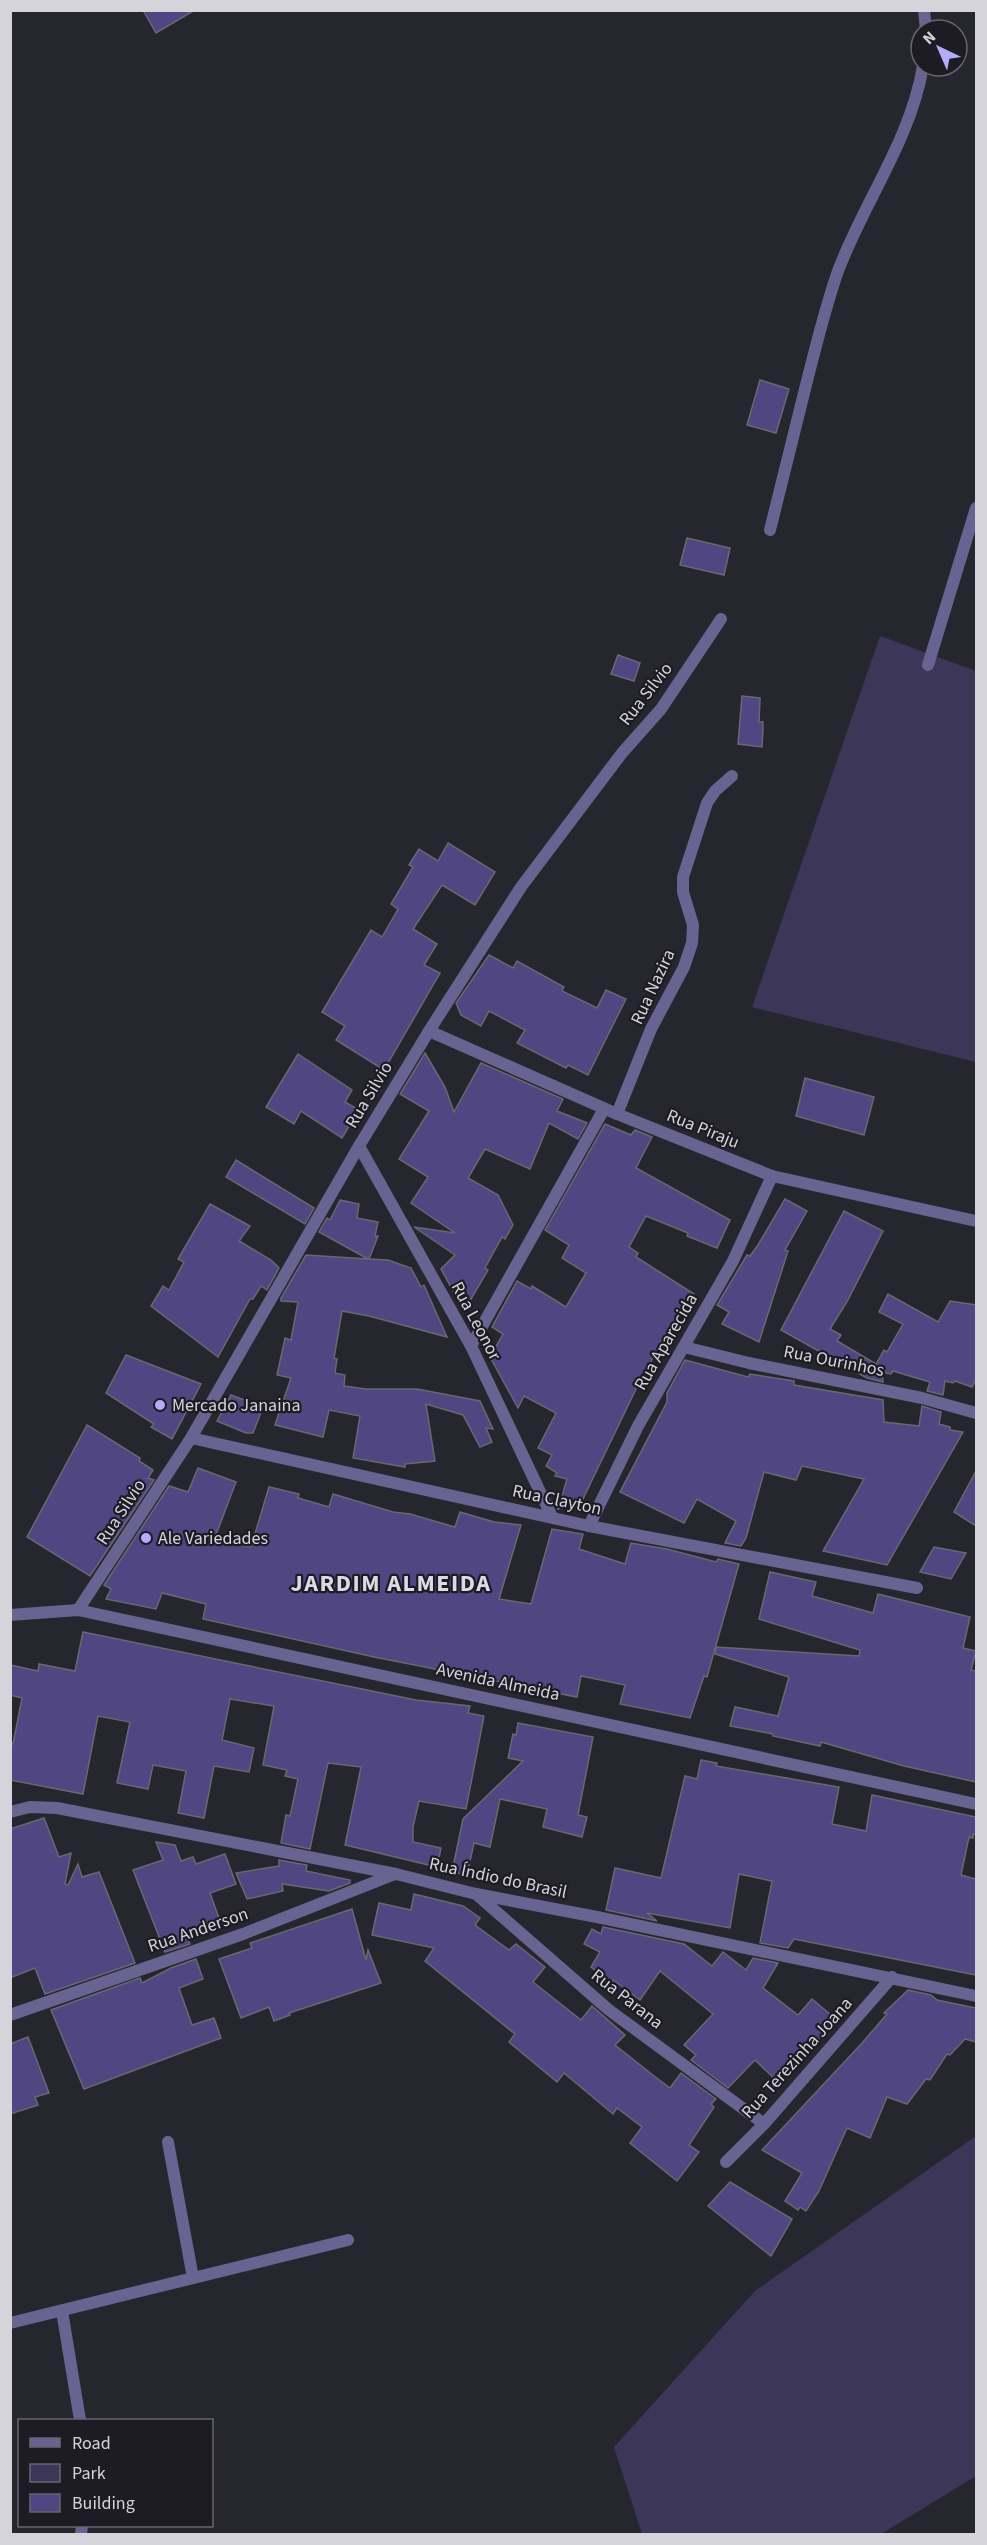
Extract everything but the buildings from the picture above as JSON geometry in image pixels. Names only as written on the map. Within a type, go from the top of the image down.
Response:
[{"type":"street","points":[[770,530],[820,328],[838,272],[862,213],[903,133],[919,91],[921,78]]},
{"type":"street","points":[[928,665],[976,508]]},
{"type":"street","name":"Rua Silvio","points":[[78,1610],[191,1438],[359,1146],[521,887],[622,753],[661,709],[721,619]]},
{"type":"street","name":"Rua Nazira","points":[[617,1114],[651,1029],[684,967],[692,943],[693,925],[683,892],[683,877],[707,803],[715,791],[732,776]]},
{"type":"street","name":"Rua Piraju","points":[[429,1031],[604,1109],[772,1176],[976,1221]]},
{"type":"street","points":[[471,1346],[604,1109]]},
{"type":"street","name":"Rua Leonor","points":[[359,1146],[471,1346],[552,1517]]},
{"type":"street","name":"Rua Aparecida","points":[[589,1526],[638,1426],[733,1261],[772,1176]]},
{"type":"street","name":"Rua Ourinhos","points":[[684,1347],[749,1363],[922,1398],[976,1413]]},
{"type":"street","name":"Rua Clayton","points":[[191,1438],[589,1526],[917,1588]]},
{"type":"street","name":"Avenida Almeida","points":[[10,1615],[78,1610],[976,1804]]},
{"type":"street","name":"Rua Índio do Brasil","points":[[10,1812],[30,1807],[57,1808],[396,1874],[476,1894],[892,1977],[976,1996]]},
{"type":"street","name":"Rua Anderson","points":[[10,2014],[243,1934],[396,1874]]},
{"type":"street","name":"Rua Parana","points":[[476,1894],[609,2010],[764,2124]]},
{"type":"street","name":"Rua Terezinha Joana","points":[[726,2162],[764,2124],[892,1977]]},
{"type":"street","points":[[168,2142],[193,2278]]},
{"type":"street","points":[[10,2323],[348,2240]]},
{"type":"street","points":[[62,2311],[80,2419]]},
{"type":"green space","points":[[880,636],[976,671],[976,1062],[752,1007]]},
{"type":"green space","points":[[976,2136],[976,2476],[881,2534],[642,2534],[614,2447],[755,2291]]},
{"type":"place","name":"Mercado Janaina","points":[[160,1405]]},
{"type":"place","name":"Ale Variedades","points":[[146,1538]]},
{"type":"district","name":"JARDIM ALMEIDA","points":[[391,1583]]}]
